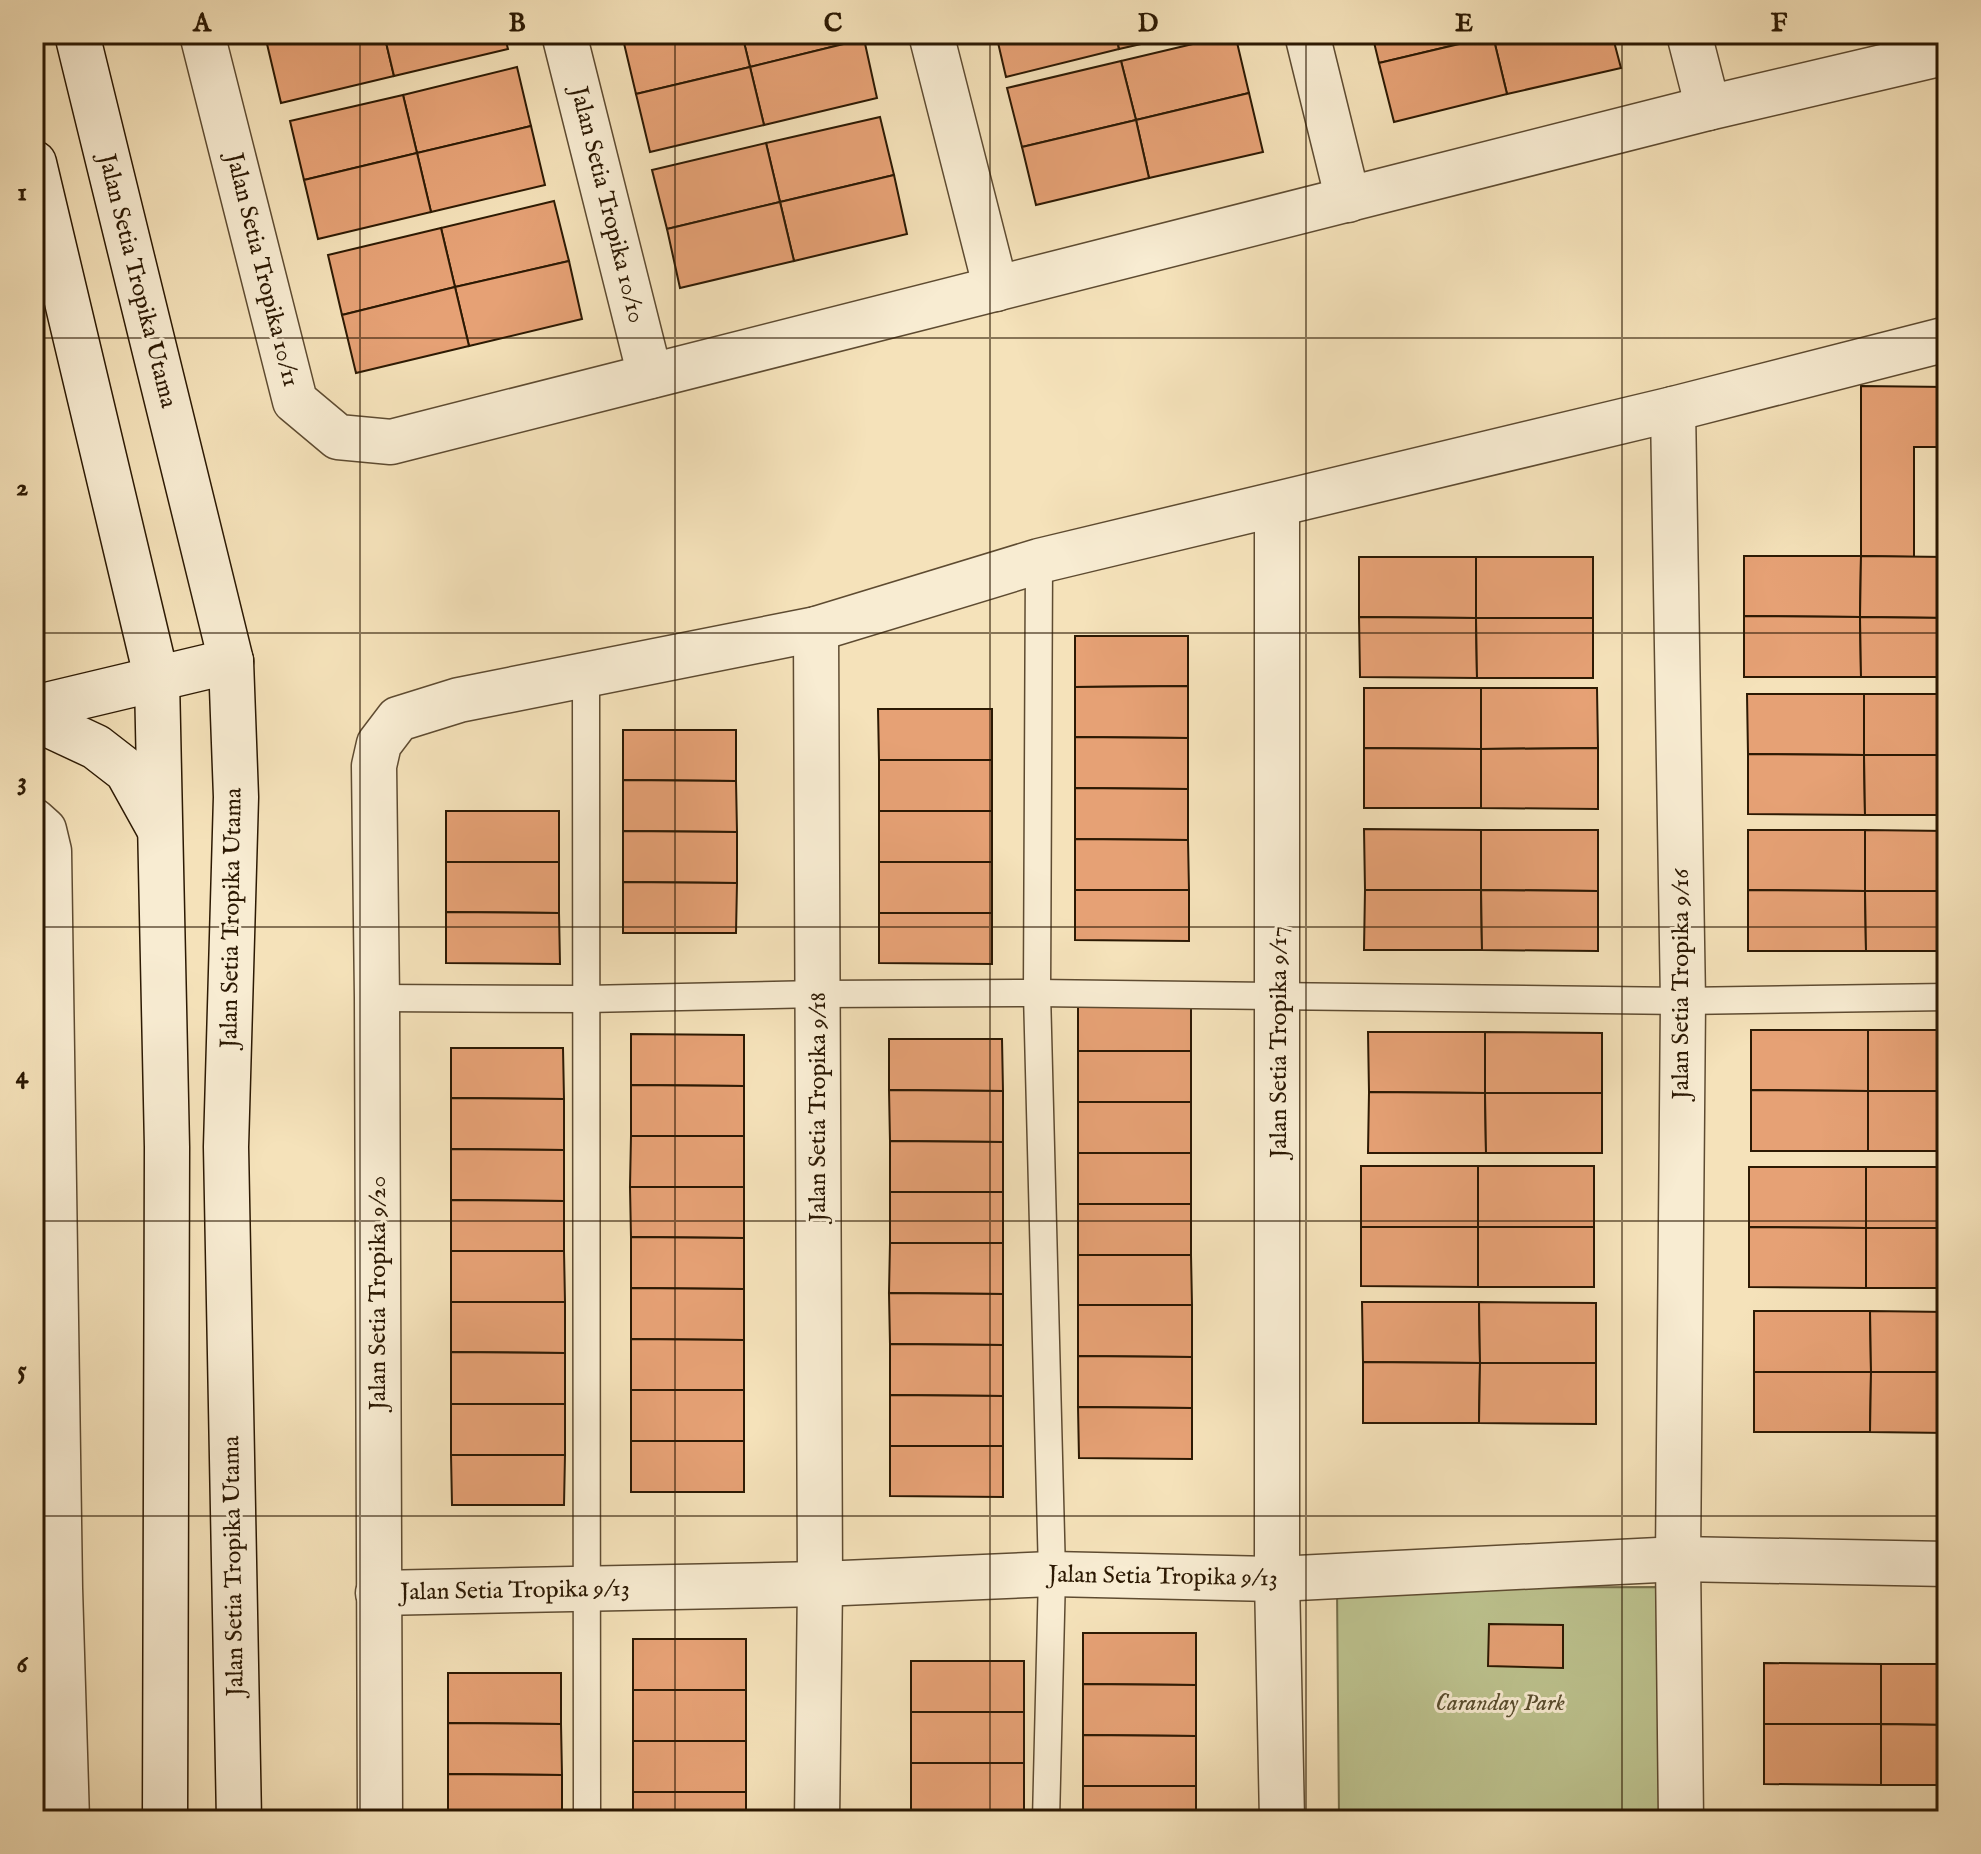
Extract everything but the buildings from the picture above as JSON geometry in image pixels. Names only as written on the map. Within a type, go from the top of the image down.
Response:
[{"type":"street","name":"Jalan Setia Tropika Utama","points":[[77,34],[231,661],[236,797],[226,1147],[239,1820]]},
{"type":"street","name":"Jalan Setia Tropika 10/11","points":[[202,34],[295,401],[338,437],[391,442],[1708,108],[1947,52]]},
{"type":"street","name":"Jalan Setia Tropika 10/10","points":[[564,34],[650,376]]},
{"type":"street","points":[[931,34],[996,289]]},
{"type":"street","points":[[1307,34],[1348,200]]},
{"type":"street","points":[[1689,34],[1708,108]]},
{"type":"street","points":[[34,163],[157,680],[167,1147],[165,1820]]},
{"type":"street","points":[[586,676],[816,629],[1039,561],[1673,409],[1947,339]]},
{"type":"street","name":"Jalan Setia Tropika 9/16","points":[[1673,409],[1683,1001],[1678,1559],[1681,1820]]},
{"type":"street","name":"Jalan Setia Tropika 9/17","points":[[1277,505],[1277,1579],[1282,1820]]},
{"type":"street","name":"Jalan Setia Tropika 9/18","points":[[816,629],[820,1584],[817,1820]]},
{"type":"street","points":[[34,708],[231,661]]},
{"type":"street","name":"Jalan Setia Tropika 9/20","points":[[380,1820],[374,766],[379,744],[398,719],[459,700],[586,676]]},
{"type":"street","points":[[34,718],[96,747],[127,771],[160,831]]},
{"type":"street","points":[[42,836],[47,1588],[67,1820]]},
{"type":"street","name":"Jalan Setia Tropika 9/13","points":[[378,1593],[820,1584],[1052,1574],[1277,1579],[1678,1559],[1947,1564]]},
{"type":"lane","points":[[1039,561],[1037,993],[1052,1574],[1046,1820]]},
{"type":"lane","points":[[586,676],[587,1820]]},
{"type":"lane","points":[[377,998],[586,999],[1037,993],[1683,1001],[1947,997]]},
{"type":"green space","name":"Caranday Park","points":[[1660,1587],[1662,1820],[1339,1820],[1337,1588]]}]
